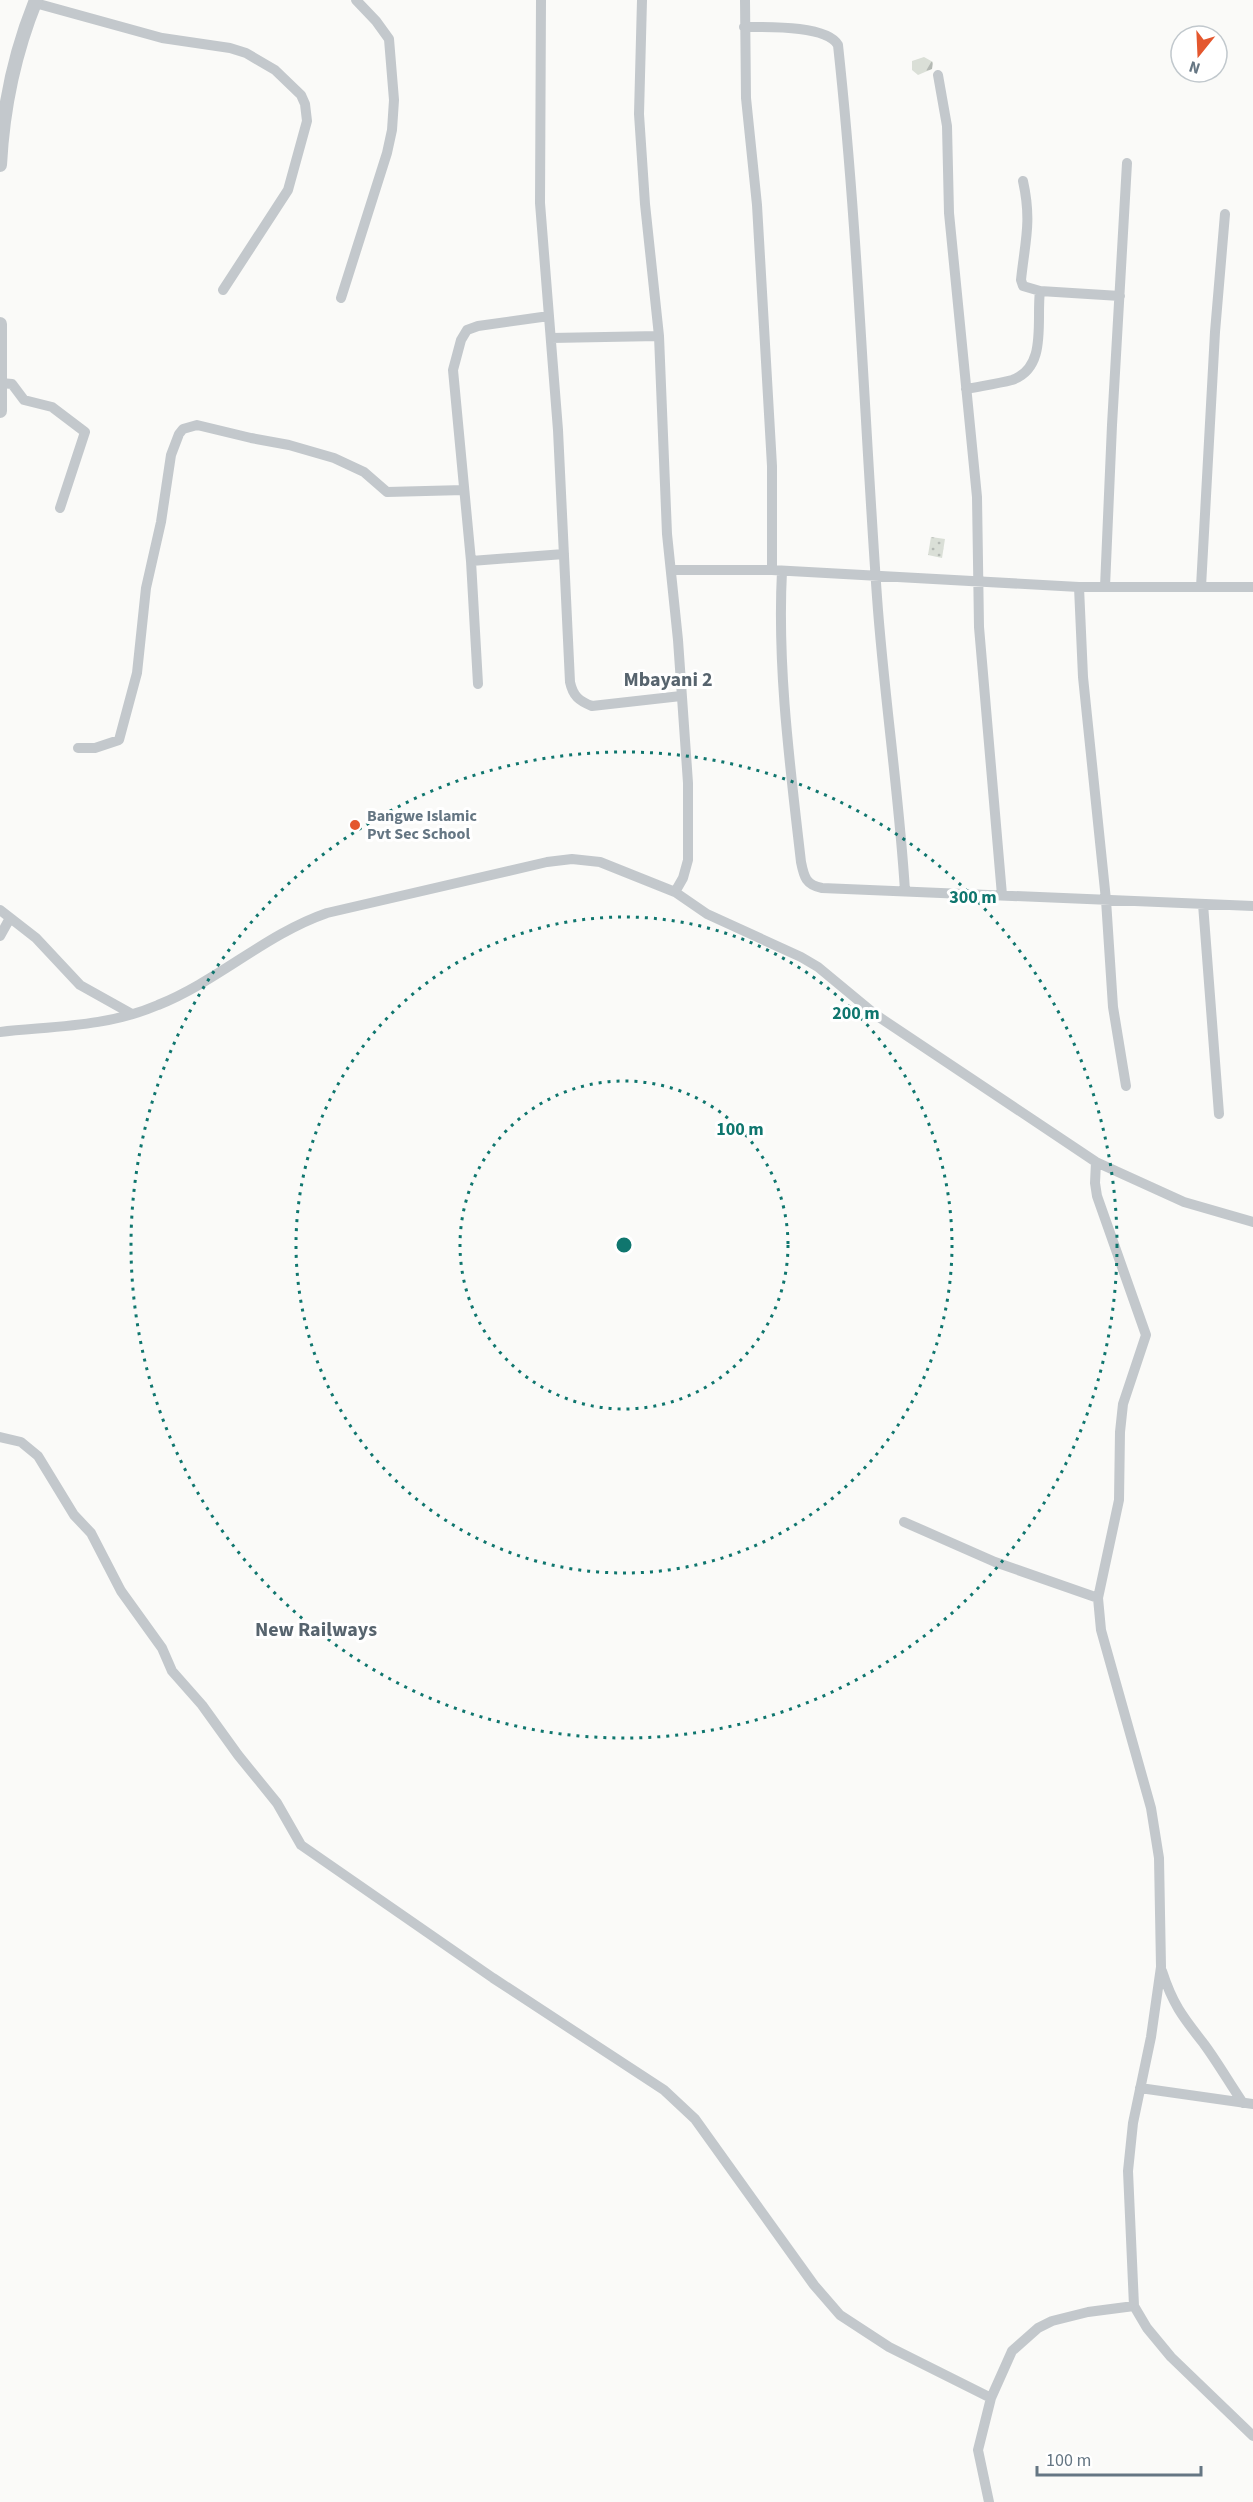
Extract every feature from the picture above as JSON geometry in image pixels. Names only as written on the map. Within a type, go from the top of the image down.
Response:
[{"type":"street","points":[[341,298],[387,153],[392,130],[394,100],[389,39],[383,29],[356,0]]},
{"type":"street","points":[[541,0],[540,203],[551,338],[568,659],[573,693],[581,702],[592,706],[681,696]]},
{"type":"street","points":[[642,0],[639,114],[645,204],[659,336],[663,470],[688,783],[690,838],[686,869],[675,892]]},
{"type":"street","points":[[745,0],[746,98],[758,205],[777,570],[781,600],[794,805],[803,875],[808,883],[822,888],[1253,906]]},
{"type":"street","points":[[0,165],[3,97],[36,2],[162,38],[230,48],[246,53],[275,70],[301,95],[305,104],[307,121],[288,190],[223,290]]},
{"type":"street","points":[[744,27],[819,31],[830,36],[837,45],[854,224],[876,575],[890,738],[900,814],[905,891]]},
{"type":"street","points":[[938,75],[947,126],[949,213],[976,496],[979,627],[1002,895]]},
{"type":"street","points":[[1105,587],[1127,163]]},
{"type":"street","points":[[1023,181],[1029,208],[1029,231],[1021,280],[1023,286],[1040,291],[1120,296]]},
{"type":"street","points":[[1201,587],[1215,332],[1225,214]]},
{"type":"street","points":[[966,389],[1014,379],[1033,363],[1037,352],[1040,291]]},
{"type":"street","points":[[478,684],[471,561],[453,370],[461,340],[467,330],[478,326],[549,316]]},
{"type":"street","points":[[0,324],[0,411]]},
{"type":"street","points":[[551,338],[659,336]]},
{"type":"street","points":[[1,384],[12,384],[24,400],[52,407],[85,432],[60,508]]},
{"type":"street","points":[[78,748],[95,748],[119,740],[137,673],[146,588],[161,522],[171,455],[175,440],[183,429],[197,425],[310,450],[364,472],[381,489],[392,493],[465,490]]},
{"type":"street","points":[[471,561],[564,554]]},
{"type":"street","points":[[671,570],[777,570],[1079,587],[1253,587]]},
{"type":"street","points":[[1079,587],[1086,710],[1106,900],[1113,1006],[1126,1086]]},
{"type":"street","points":[[0,1032],[86,1025],[132,1014],[170,1000],[310,918],[547,862],[572,859],[600,862],[675,892],[707,914],[812,963],[876,1015],[1096,1162],[1184,1202],[1253,1222]]},
{"type":"street","points":[[1203,904],[1219,1114]]},
{"type":"street","points":[[0,910],[36,938],[80,985],[132,1014]]},
{"type":"street","points":[[0,936],[10,918]]},
{"type":"street","points":[[1096,1162],[1097,1197],[1146,1335],[1123,1404],[1120,1432],[1119,1500],[1098,1598],[1101,1630],[1157,1834],[1162,1921],[1161,1967],[1151,2037],[1133,2123],[1128,2171],[1134,2306],[1147,2328],[1171,2357],[1253,2436]]},
{"type":"street","points":[[0,1437],[21,1442],[38,1456],[74,1515],[91,1533],[122,1592],[162,1648],[172,1671],[202,1705],[277,1803],[301,1845],[493,1978],[664,2090],[695,2119],[814,2285],[840,2315],[889,2347],[991,2398]]},
{"type":"street","points":[[904,1522],[1003,1565],[1098,1598]]},
{"type":"street","points":[[1161,1967],[1170,1994],[1181,2016],[1248,2104]]},
{"type":"street","points":[[1140,2088],[1248,2104]]},
{"type":"street","points":[[989,2502],[978,2450],[991,2398],[1012,2351],[1038,2328],[1088,2312],[1134,2306]]},
{"type":"green space","points":[[924,57],[933,62],[932,69],[918,75],[912,70],[912,61]]},
{"type":"green space","points":[[931,537],[945,539],[942,558],[928,555]]},
{"type":"place","name":"Bangwe Islamic Pvt Sec School","points":[[355,825]]},
{"type":"district","name":"Mbayani 2","points":[[668,680]]},
{"type":"district","name":"New Railways","points":[[316,1630]]}]
